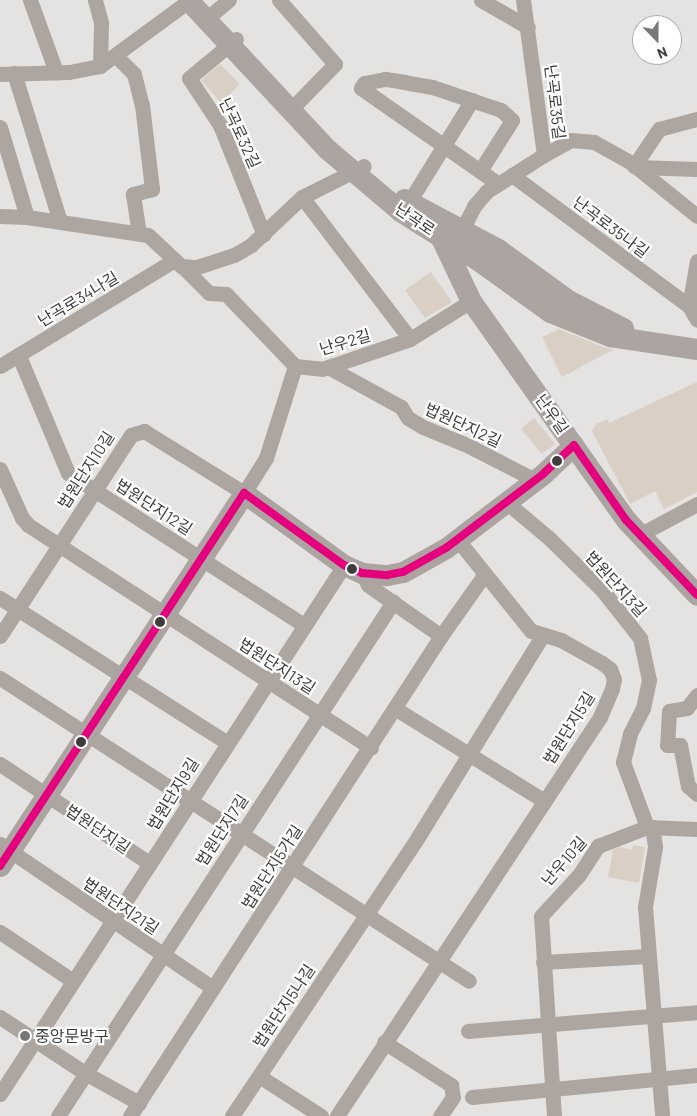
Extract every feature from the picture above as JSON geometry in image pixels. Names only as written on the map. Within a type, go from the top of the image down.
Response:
[{"type":"street","points":[[30,0],[56,72]]},
{"type":"street","points":[[95,0],[101,23],[100,66]]},
{"type":"street","points":[[60,222],[7,74],[56,72],[100,66],[197,6],[229,0]]},
{"type":"street","points":[[279,0],[335,64],[297,103]]},
{"type":"street","points":[[481,0],[528,27]]},
{"type":"street","name":"난곡로35길","points":[[462,230],[474,206],[497,183],[544,155],[528,27],[522,0]]},
{"type":"street","name":"난곡로","points":[[197,6],[400,211],[550,312],[610,336],[697,349]]},
{"type":"street","name":"난곡로","points":[[232,42],[297,103],[358,169],[409,202],[498,249],[568,300],[623,328],[697,339]]},
{"type":"street","name":"난곡로32길","points":[[232,42],[189,78],[220,125],[264,235]]},
{"type":"street","points":[[116,56],[134,74],[142,105],[152,189],[133,194],[139,234]]},
{"type":"street","points":[[480,171],[512,120],[501,110],[432,87],[385,79],[364,83],[361,88],[497,183]]},
{"type":"street","name":"난곡로","points":[[409,202],[472,100]]},
{"type":"street","points":[[635,167],[660,129],[697,119]]},
{"type":"street","points":[[0,127],[27,217]]},
{"type":"street","points":[[544,155],[571,140],[594,142],[635,167],[697,216]]},
{"type":"street","points":[[635,167],[697,169]]},
{"type":"street","points":[[179,264],[198,267],[234,255],[264,235],[302,197],[358,169]]},
{"type":"street","name":"난곡로35나길","points":[[512,175],[689,306]]},
{"type":"street","points":[[302,197],[410,339]]},
{"type":"street","points":[[0,216],[27,217],[139,234],[155,239],[210,293],[226,294],[295,366],[266,458],[165,614],[122,676],[87,733],[3,854]]},
{"type":"street","name":"난우길","points":[[436,216],[441,237],[472,301],[639,535],[697,595]]},
{"type":"street","name":"난곡로34나길","points":[[0,366],[179,264]]},
{"type":"street","points":[[696,269],[689,306],[697,320]]},
{"type":"street","name":"난우2길","points":[[295,366],[309,369],[328,367],[410,339],[472,301]]},
{"type":"street","name":"법원단지12길","points":[[19,356],[68,473],[201,558]]},
{"type":"street","name":"법원단지2길","points":[[328,367],[401,407],[408,418],[423,428],[469,446],[535,480]]},
{"type":"street","name":"법원단지10길","points":[[0,636],[94,489],[131,435],[141,431],[244,493]]},
{"type":"street","points":[[353,569],[388,575],[403,572],[457,539],[535,480],[574,445]]},
{"type":"street","name":"법원단지13길","points":[[0,469],[5,492],[22,518],[59,545],[371,748]]},
{"type":"street","points":[[244,493],[353,569],[368,585],[441,636]]},
{"type":"street","name":"법원단지3길","points":[[506,502],[549,538],[603,591],[640,638],[649,680],[643,708],[630,734],[623,762],[650,827],[655,848],[645,907],[652,1016],[662,1116]]},
{"type":"street","points":[[639,535],[697,504]]},
{"type":"street","name":"법원단지5길","points":[[337,1116],[437,961],[606,707],[614,679],[610,669],[602,663],[562,640],[542,636],[532,631],[457,539]]},
{"type":"street","points":[[201,558],[304,626]]},
{"type":"street","name":"법원단지9길","points":[[0,1094],[226,742],[304,626],[353,569]]},
{"type":"street","name":"법원단지5가길","points":[[134,1112],[371,748],[441,636],[484,574]]},
{"type":"street","points":[[0,598],[226,742]]},
{"type":"street","name":"법원단지7길","points":[[58,1116],[318,714],[393,602]]},
{"type":"street","name":"법원단지5나길","points":[[232,1116],[366,916],[542,636]]},
{"type":"street","points":[[0,678],[242,831],[292,869],[469,981]]},
{"type":"street","points":[[697,695],[687,708],[669,711],[667,745],[680,746],[688,786],[697,794]]},
{"type":"street","points":[[396,709],[543,800]]},
{"type":"street","name":"법원단지길","points":[[0,764],[149,863]]},
{"type":"street","name":"난우10길","points":[[554,1116],[550,1089],[541,916],[548,906],[579,875],[598,846],[650,827],[697,829]]},
{"type":"street","name":"법원단지21길","points":[[3,854],[214,988]]},
{"type":"street","points":[[0,932],[73,981]]},
{"type":"street","points":[[543,962],[648,956]]},
{"type":"street","points":[[468,1031],[697,1012]]},
{"type":"street","points":[[0,1018],[85,1073],[134,1112]]},
{"type":"street","points":[[384,1042],[451,1085],[453,1097],[440,1116]]},
{"type":"street","points":[[472,1097],[697,1075]]},
{"type":"street","points":[[259,1076],[320,1116]]},
{"type":"building","points":[[220,64],[240,84],[221,103],[201,80]]},
{"type":"building","points":[[431,272],[452,302],[425,318],[405,290]]},
{"type":"building","points":[[559,329],[606,348],[614,349],[562,377],[542,337]]},
{"type":"building","points":[[697,382],[697,492],[664,509],[655,491],[630,504],[592,431],[596,424],[608,419],[609,423]]},
{"type":"building","points":[[534,418],[555,444],[542,454],[521,429]]},
{"type":"building","points":[[633,845],[645,847],[639,883],[608,877],[613,850],[620,847],[632,850]]},
{"type":"transit line","points":[[574,445],[626,520],[697,595]]},
{"type":"transit line","points":[[0,866],[244,493],[344,565],[362,573],[387,575],[403,572],[446,548],[543,474],[574,445]]},
{"type":"place","name":"중앙문방구","points":[[25,1036]]}]
